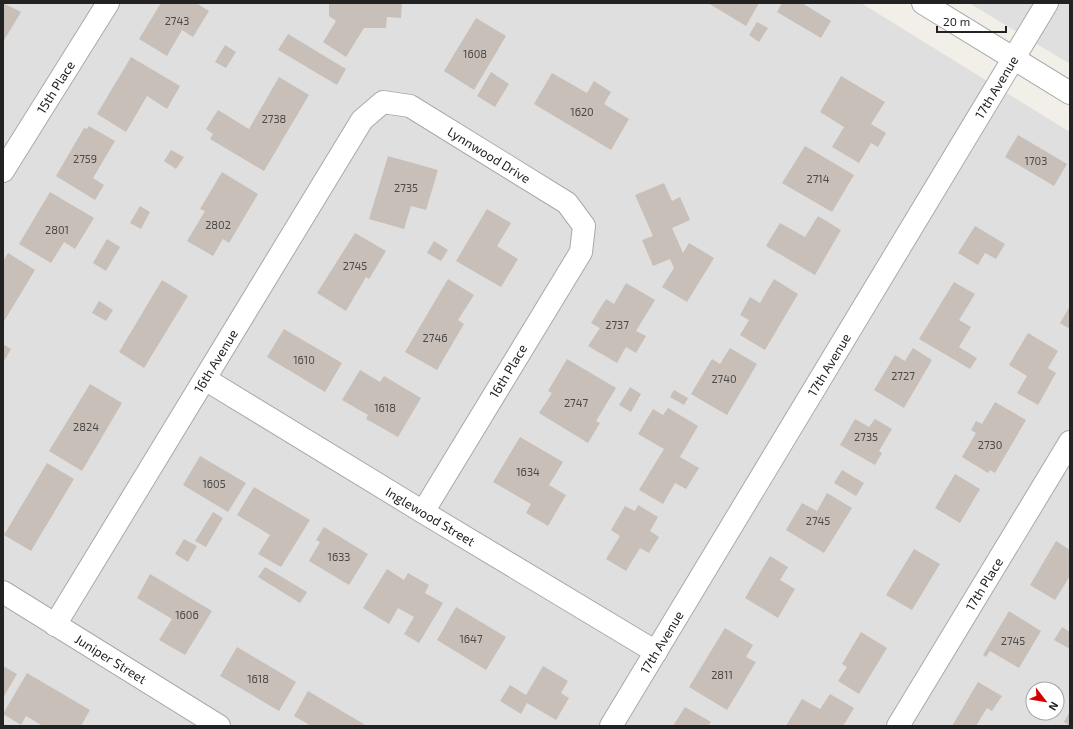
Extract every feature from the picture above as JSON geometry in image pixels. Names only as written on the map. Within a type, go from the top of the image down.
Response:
[{"type":"street","name":"15th Place","points":[[3,171],[10,142],[108,3]]},
{"type":"street","points":[[923,3],[1070,93]]},
{"type":"street","name":"17th Avenue","points":[[611,726],[1047,3]]},
{"type":"street","name":"Lynnwood Drive","points":[[383,102],[410,106],[567,203],[584,226]]},
{"type":"street","name":"16th Avenue","points":[[55,625],[362,120],[383,102]]},
{"type":"street","name":"16th Place","points":[[423,512],[581,252],[584,226]]},
{"type":"street","name":"Inglewood Street","points":[[205,379],[656,652]]},
{"type":"street","name":"17th Place","points":[[898,726],[1070,442]]},
{"type":"street","name":"Juniper Street","points":[[3,592],[219,726]]},
{"type":"shaded area","points":[[3,3],[861,3],[1070,132],[1070,726],[3,726]]},
{"type":"shaded area","points":[[969,3],[1070,3],[1070,64]]},
{"type":"building","points":[[3,3],[21,12],[3,42]]},
{"type":"building","points":[[161,3],[196,3],[209,11],[193,37],[182,30],[167,56],[139,39]]},
{"type":"building","points":[[329,3],[402,3],[401,18],[387,17],[386,28],[364,28],[346,57],[323,42],[336,21],[329,16]]},
{"type":"building","points":[[708,3],[759,3],[746,26]]},
{"type":"building","points":[[782,3],[802,3],[831,21],[821,38],[777,12]]},
{"type":"building","points":[[476,18],[506,36],[474,90],[444,71]]},
{"type":"building","points":[[757,22],[768,28],[759,42],[749,35]]},
{"type":"building","points":[[288,34],[346,69],[337,85],[278,50]]},
{"type":"building","points":[[225,45],[236,52],[226,68],[215,62]]},
{"type":"building","points":[[131,57],[180,86],[167,109],[147,96],[126,132],[97,114]]},
{"type":"building","points":[[491,72],[509,84],[495,107],[477,96]]},
{"type":"building","points":[[552,73],[587,93],[594,81],[611,92],[604,104],[629,119],[611,150],[534,104]]},
{"type":"building","points":[[841,76],[885,102],[871,124],[886,133],[878,147],[871,143],[859,163],[832,147],[844,127],[820,112]]},
{"type":"building","points":[[279,77],[309,95],[264,171],[210,139],[213,134],[206,129],[218,110],[249,129]]},
{"type":"building","points":[[89,126],[115,141],[93,178],[104,185],[95,200],[56,176],[84,128],[87,129]]},
{"type":"building","points":[[1018,135],[1067,164],[1054,186],[1005,157]]},
{"type":"building","points":[[805,146],[854,175],[832,212],[782,183]]},
{"type":"building","points":[[171,150],[184,157],[176,169],[164,161]]},
{"type":"building","points":[[388,156],[438,170],[426,210],[411,206],[404,229],[369,219]]},
{"type":"building","points":[[222,172],[258,194],[229,243],[223,239],[213,256],[187,241],[205,211],[200,209]]},
{"type":"building","points":[[664,183],[672,201],[680,197],[690,220],[672,228],[683,253],[689,243],[714,258],[687,302],[662,287],[674,268],[670,259],[653,266],[642,240],[653,236],[635,195]]},
{"type":"building","points":[[50,192],[94,218],[75,249],[64,242],[51,263],[19,244]]},
{"type":"building","points":[[140,206],[150,212],[141,229],[130,223]]},
{"type":"building","points":[[487,209],[511,223],[497,246],[518,259],[501,287],[456,261]]},
{"type":"building","points":[[818,216],[841,230],[815,275],[766,246],[780,223],[805,237]]},
{"type":"building","points":[[975,226],[1005,244],[996,259],[985,253],[978,265],[958,253]]},
{"type":"building","points":[[355,233],[386,251],[369,279],[366,277],[346,311],[317,293]]},
{"type":"building","points":[[107,239],[120,247],[106,271],[93,263]]},
{"type":"building","points":[[434,241],[448,250],[441,261],[427,253]]},
{"type":"building","points":[[8,253],[35,270],[3,323],[3,261]]},
{"type":"building","points":[[448,279],[474,295],[458,320],[464,324],[437,370],[405,352]]},
{"type":"building","points":[[774,279],[798,294],[765,350],[740,335],[749,320],[740,315],[750,297],[760,303]]},
{"type":"building","points":[[162,280],[188,296],[144,368],[119,352]]},
{"type":"building","points":[[954,282],[975,294],[959,320],[971,327],[959,347],[977,358],[970,369],[919,339]]},
{"type":"building","points":[[626,283],[655,300],[636,331],[646,336],[636,353],[626,347],[617,363],[588,346],[600,328],[591,323],[606,299],[614,304]]},
{"type":"building","points":[[99,301],[113,310],[106,321],[92,313]]},
{"type":"building","points":[[1070,306],[1070,329],[1060,323]]},
{"type":"building","points":[[284,329],[342,363],[325,392],[267,357]]},
{"type":"building","points":[[1028,333],[1058,351],[1048,368],[1056,373],[1038,405],[1017,393],[1027,376],[1009,365]]},
{"type":"building","points":[[3,344],[11,349],[3,363]]},
{"type":"building","points":[[730,348],[757,364],[727,415],[691,394],[712,359],[720,364]]},
{"type":"building","points":[[913,348],[932,360],[904,408],[874,390],[895,355],[905,361]]},
{"type":"building","points":[[567,359],[616,388],[596,421],[600,423],[588,443],[539,413],[552,393],[548,391]]},
{"type":"building","points":[[360,370],[380,382],[384,376],[421,398],[398,437],[366,419],[368,415],[342,400]]},
{"type":"building","points":[[90,384],[122,403],[82,471],[49,451]]},
{"type":"building","points":[[630,387],[641,394],[631,412],[619,405]]},
{"type":"building","points":[[674,390],[688,398],[684,405],[670,397]]},
{"type":"building","points":[[995,402],[1026,420],[995,473],[990,470],[988,473],[962,457],[976,433],[971,430],[976,421],[982,424]]},
{"type":"building","points":[[668,408],[698,426],[680,457],[699,468],[686,489],[675,483],[663,504],[639,490],[664,449],[638,434],[653,409],[663,415]]},
{"type":"building","points":[[855,419],[869,427],[875,419],[892,429],[879,451],[882,453],[875,465],[840,445]]},
{"type":"building","points":[[520,437],[563,462],[549,485],[566,495],[548,526],[526,513],[531,504],[493,482]]},
{"type":"building","points":[[200,456],[246,483],[228,512],[183,485]]},
{"type":"building","points":[[47,463],[74,479],[31,551],[4,535]]},
{"type":"building","points":[[842,470],[864,483],[856,496],[834,483]]},
{"type":"building","points":[[955,474],[980,489],[960,523],[935,508]]},
{"type":"building","points":[[254,487],[310,520],[281,567],[258,554],[270,535],[237,515]]},
{"type":"building","points":[[827,493],[852,508],[824,553],[786,530],[802,503],[817,511]]},
{"type":"building","points":[[638,505],[658,517],[650,531],[659,537],[649,553],[640,548],[626,571],[606,559],[620,536],[611,530],[625,506],[635,511]]},
{"type":"building","points":[[213,512],[223,518],[206,547],[195,541]]},
{"type":"building","points":[[324,527],[368,554],[349,585],[309,561],[320,542],[316,540]]},
{"type":"building","points":[[184,539],[197,546],[188,562],[175,554]]},
{"type":"building","points":[[1056,541],[1070,550],[1070,576],[1055,600],[1030,585]]},
{"type":"building","points":[[914,549],[940,564],[912,610],[886,595]]},
{"type":"building","points":[[770,556],[788,567],[780,580],[795,589],[778,618],[745,598]]},
{"type":"building","points":[[265,567],[307,592],[300,603],[258,577]]},
{"type":"building","points":[[387,569],[404,580],[408,573],[429,585],[425,593],[443,603],[419,643],[404,634],[414,617],[398,608],[389,624],[363,608]]},
{"type":"building","points":[[150,574],[212,611],[185,655],[159,640],[172,619],[137,598]]},
{"type":"building","points":[[456,607],[506,637],[486,670],[437,640]]},
{"type":"building","points":[[1009,611],[1041,631],[1019,668],[990,651],[986,657],[983,655]]},
{"type":"building","points":[[1062,627],[1070,632],[1070,649],[1054,640]]},
{"type":"building","points":[[725,628],[753,645],[746,657],[756,662],[727,710],[689,687]]},
{"type":"building","points":[[861,632],[887,648],[859,694],[838,681],[847,667],[842,664]]},
{"type":"building","points":[[237,647],[296,682],[279,711],[220,676]]},
{"type":"building","points":[[3,666],[17,674],[3,698]]},
{"type":"building","points":[[543,666],[568,681],[561,693],[569,698],[556,720],[527,703],[521,714],[500,701],[510,685],[526,695]]},
{"type":"building","points":[[27,673],[90,710],[81,726],[43,726],[26,716],[21,725],[3,714]]},
{"type":"building","points":[[978,682],[1002,696],[992,711],[987,708],[976,726],[952,726]]},
{"type":"building","points":[[308,691],[367,726],[311,726],[294,716]]},
{"type":"building","points":[[830,694],[854,708],[843,726],[786,726],[802,699],[820,709]]},
{"type":"building","points":[[685,707],[711,722],[708,726],[673,726]]},
{"type":"building","points":[[1070,711],[1070,726],[1064,722]]}]
